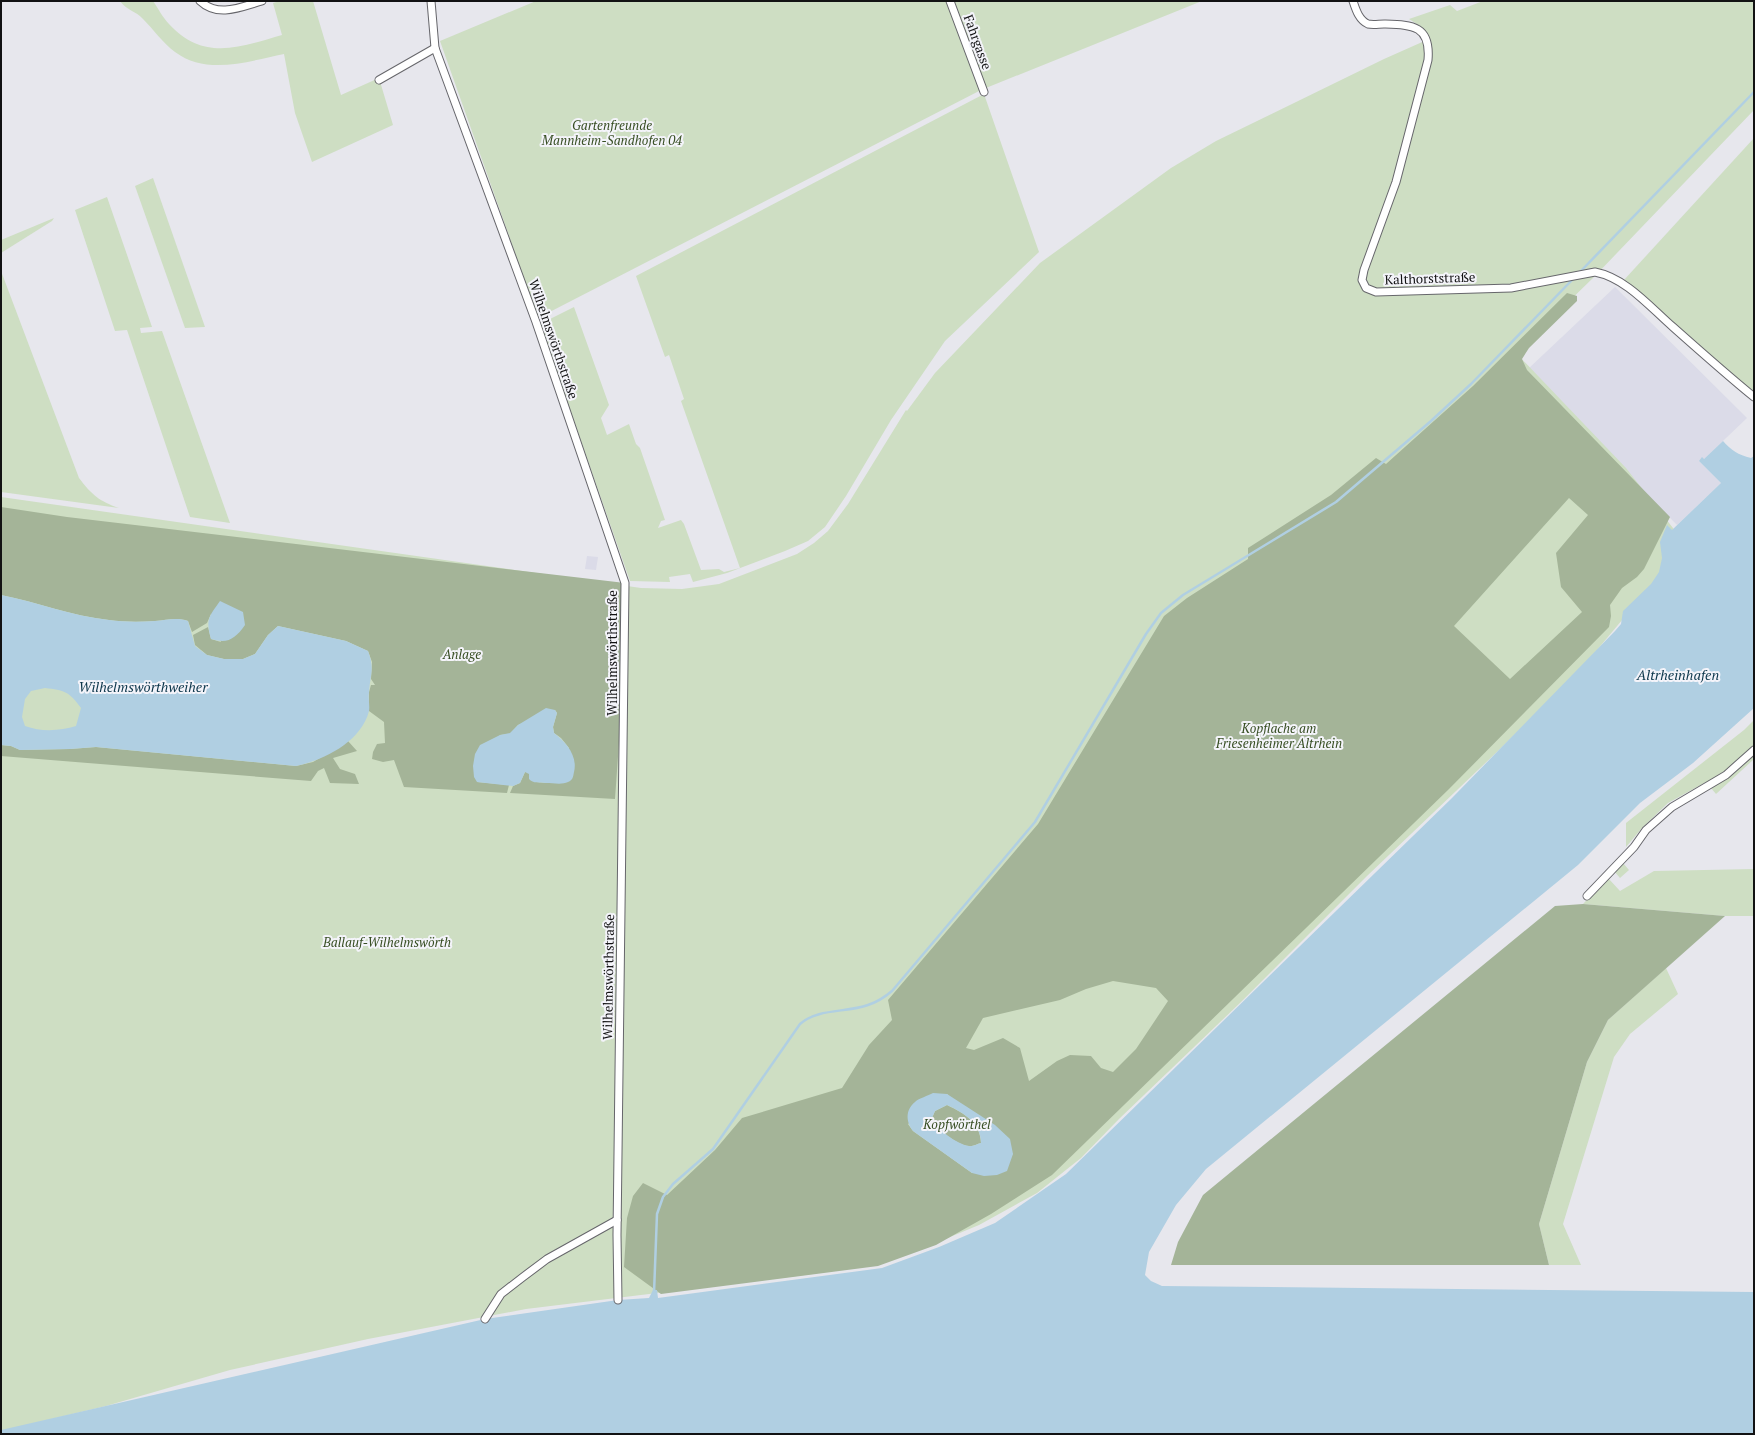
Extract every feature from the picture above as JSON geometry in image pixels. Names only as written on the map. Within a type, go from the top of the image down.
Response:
[{"type":"street","points":[[200,1],[205,6],[216,10],[227,11],[262,1]]},
{"type":"street","name":"Wilhelmswörthstraße","points":[[431,1],[435,48],[536,322],[625,583],[617,1220],[618,1300]]},
{"type":"street","name":"Fahrgasse","points":[[950,1],[984,92]]},
{"type":"street","name":"Kalthorststraße","points":[[1353,1],[1358,15],[1362,20],[1369,24],[1409,25],[1419,29],[1425,37],[1429,52],[1396,182],[1364,270],[1362,280],[1366,288],[1376,292],[1510,288],[1595,272],[1611,276],[1754,397]]},
{"type":"street","points":[[379,80],[435,48]]},
{"type":"street","points":[[1588,896],[1634,846],[1646,830],[1672,807],[1726,775],[1754,750]]},
{"type":"street","points":[[485,1318],[501,1294],[523,1276],[547,1260],[617,1220]]},
{"type":"shaded area","points":[[1615,287],[1747,418],[1704,459],[1699,461],[1721,483],[1677,525],[1527,370]]},
{"type":"shaded area","points":[[587,556],[598,557],[596,570],[585,569]]},
{"type":"green space","points":[[120,1],[153,1],[167,22],[182,36],[196,43],[209,47],[223,48],[252,44],[282,35],[273,3],[280,1],[313,1],[341,95],[379,78],[393,125],[312,162],[295,113],[284,54],[228,65],[214,65],[187,59],[175,52],[140,16]]},
{"type":"green space","name":"Gartenfreunde Mannheim-Sandhofen 04","points":[[536,1],[1202,1],[981,90],[538,318],[440,41]]},
{"type":"green space","name":"Ballauf-Wilhelmswörth","points":[[1483,1],[1754,1],[1754,110],[1594,277],[1516,353],[1626,468],[1680,537],[1663,571],[1582,668],[1500,749],[1367,876],[1241,1002],[1119,1119],[1081,1158],[1037,1193],[979,1225],[926,1247],[878,1262],[813,1274],[526,1309],[368,1339],[230,1370],[106,1406],[1,1431],[1,497],[641,588],[682,589],[719,584],[797,554],[814,543],[828,531],[848,504],[906,410],[907,411],[935,373],[1040,263],[1171,168],[1216,141],[1384,59],[1429,39],[1420,26],[1409,19],[1450,5],[1457,11]]},
{"type":"green space","points":[[984,94],[1039,252],[945,341],[891,420],[846,496],[825,527],[808,541],[785,551],[727,573],[693,582],[690,574],[669,577],[670,582],[630,581],[540,324],[574,307],[609,405],[601,418],[607,435],[629,424],[636,444],[640,448],[665,520],[661,521],[658,528],[681,520],[684,524],[701,570],[719,569],[724,572],[740,568],[681,401],[684,399],[669,355],[665,357],[636,276]]},
{"type":"green space","points":[[1754,138],[1754,394],[1624,280]]},
{"type":"green space","points":[[153,178],[205,327],[185,328],[135,186]]},
{"type":"green space","points":[[107,197],[152,327],[140,328],[141,333],[162,331],[230,523],[190,517],[127,330],[115,331],[75,210]]},
{"type":"green space","points":[[54,218],[52,221],[1,253],[1,240]]},
{"type":"green space","points":[[1,271],[79,478],[96,497],[119,508],[1,492]]},
{"type":"green space","name":"Kopflache am Friesenheimer Altrhein","points":[[1567,293],[1577,296],[1577,301],[1529,348],[1522,359],[1527,370],[1670,517],[1644,569],[1637,577],[1622,588],[1610,605],[1611,616],[1609,627],[1449,789],[1052,1175],[991,1214],[936,1245],[878,1266],[661,1294],[624,1267],[627,1218],[633,1196],[643,1183],[667,1195],[715,1150],[742,1118],[842,1088],[869,1045],[892,1020],[888,1000],[1038,824],[1164,616],[1187,598],[1248,559],[1248,548],[1331,495],[1376,458],[1386,464],[1473,386]],"holes":[[[1569,498],[1588,515],[1556,553],[1561,587],[1582,612],[1510,679],[1454,626]],[[1113,981],[1156,988],[1168,1001],[1136,1049],[1113,1072],[1101,1068],[1091,1056],[1070,1055],[1057,1061],[1029,1081],[1020,1048],[1003,1038],[974,1050],[966,1048],[983,1018],[1060,1000],[1086,989]],[[947,1094],[1013,1154],[972,1173],[913,1131],[908,1124]]]},
{"type":"green space","name":"Anlage","points":[[1,507],[67,517],[625,583],[625,658],[615,799],[510,793],[513,786],[520,783],[525,772],[528,772],[536,782],[546,783],[569,748],[561,738],[554,733],[553,727],[557,713],[555,710],[518,725],[510,734],[500,735],[477,782],[509,785],[507,793],[404,787],[394,760],[383,762],[372,759],[373,752],[377,744],[385,743],[384,722],[369,711],[369,692],[371,685],[375,685],[371,679],[372,662],[368,651],[346,641],[278,626],[268,635],[255,654],[243,659],[224,659],[207,655],[195,645],[193,635],[208,627],[211,639],[221,642],[211,614],[207,623],[192,632],[188,621],[180,619],[138,622],[109,620],[68,612],[1,595]]},
{"type":"green space","points":[[1754,720],[1754,759],[1716,794],[1706,782],[1668,803],[1642,828],[1626,847],[1626,823],[1744,730]]},
{"type":"green space","points":[[348,741],[357,751],[333,758],[340,769],[355,774],[359,784],[330,783],[324,768],[318,771],[311,781],[1,756],[1,745],[11,746],[20,750],[96,747],[296,766],[313,762]]},
{"type":"green space","points":[[1623,863],[1629,870],[1620,878],[1614,871]]},
{"type":"green space","points":[[1754,869],[1754,916],[1725,916],[1583,904],[1608,878],[1620,891],[1654,871]]},
{"type":"green space","points":[[1583,904],[1725,916],[1608,1020],[1587,1062],[1539,1224],[1549,1265],[1171,1265],[1178,1242],[1203,1195],[1555,906]]},
{"type":"green space","points":[[1666,968],[1678,994],[1630,1034],[1614,1057],[1563,1224],[1581,1265],[1549,1265],[1539,1224],[1587,1062],[1608,1020]]},
{"type":"green space","name":"Kopfwörthel","points":[[947,1105],[965,1115],[975,1124],[978,1129],[981,1143],[970,1146],[958,1143],[938,1127],[932,1118],[935,1111]]},
{"type":"water","name":"Altrheinhafen","points":[[1723,441],[1732,450],[1739,454],[1751,458],[1754,456],[1754,708],[1693,763],[1640,803],[1578,865],[1206,1169],[1176,1205],[1149,1252],[1145,1275],[1151,1281],[1162,1286],[1754,1292],[1754,1434],[1,1434],[1,1430],[485,1319],[618,1300],[649,1298],[653,1290],[657,1290],[658,1298],[882,1268],[939,1247],[995,1223],[1066,1174],[1452,798],[1615,631],[1621,624],[1623,611],[1651,584],[1659,572],[1662,558],[1660,542],[1667,525],[1672,530],[1721,483],[1699,461],[1702,457],[1704,459]]},
{"type":"water","name":"Wilhelmswörthweiher","points":[[1,595],[68,612],[109,620],[138,622],[180,619],[188,621],[195,646],[207,655],[224,659],[243,659],[255,654],[268,635],[278,626],[346,641],[368,651],[370,657],[372,672],[369,695],[369,711],[365,722],[358,732],[340,748],[318,759],[296,766],[96,747],[20,750],[11,746],[1,745]],"holes":[[[45,688],[62,691],[70,695],[81,708],[76,726],[50,730],[25,726],[22,717],[25,699],[31,691]]]},
{"type":"water","points":[[220,601],[243,612],[245,625],[234,637],[222,641],[211,639],[208,623],[213,611]]},
{"type":"water","points":[[546,708],[555,710],[557,713],[553,727],[554,733],[567,745],[573,755],[575,766],[571,780],[560,784],[535,782],[529,779],[529,774],[525,772],[520,783],[513,786],[477,782],[474,777],[473,766],[475,754],[480,745],[500,735],[510,733],[518,725]]},
{"type":"water","points":[[933,1093],[947,1094],[995,1125],[1010,1139],[1013,1154],[1007,1171],[997,1175],[984,1176],[972,1173],[913,1131],[908,1120],[909,1109],[921,1098]],"holes":[[[947,1105],[965,1115],[975,1124],[981,1143],[973,1146],[964,1145],[948,1135],[934,1122],[932,1118],[935,1111]]]},
{"type":"waterway","points":[[1579,273],[1754,92]]},
{"type":"waterway","points":[[654,1293],[657,1214],[663,1197],[673,1184],[713,1149],[800,1024],[815,1015],[868,1005],[881,999],[892,991],[1035,822],[1146,634],[1161,613],[1183,595],[1336,502],[1431,421],[1471,384],[1574,278]]}]
